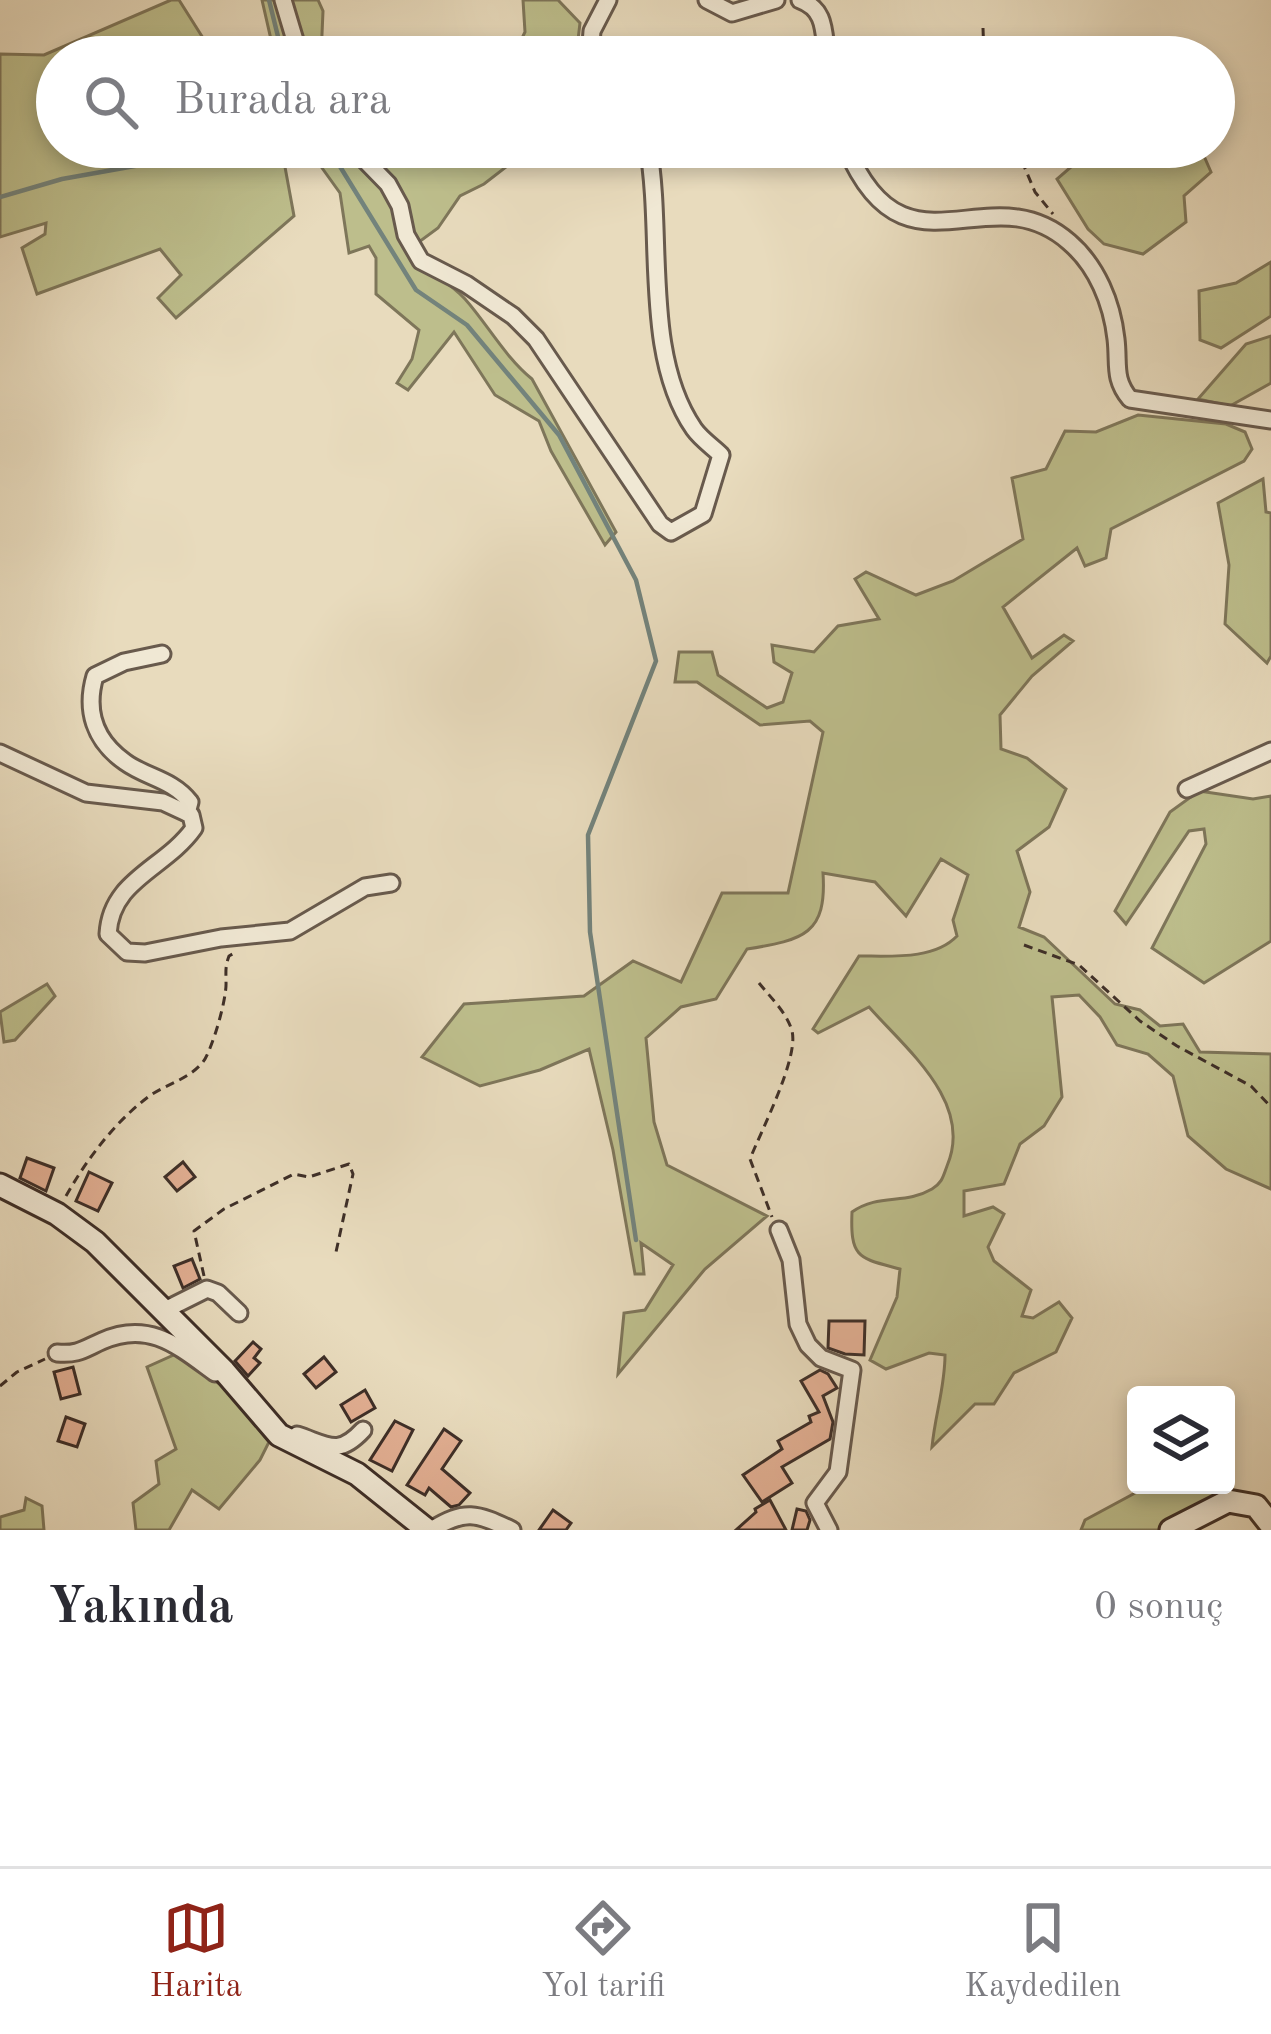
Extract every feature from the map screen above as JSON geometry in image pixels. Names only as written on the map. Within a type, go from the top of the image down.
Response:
[{"type":"main road","points":[[4,1191],[57,1214],[94,1242],[279,1435],[357,1474],[429,1530]]},
{"type":"main road","points":[[1171,1530],[1228,1501],[1256,1507],[1271,1525]]},
{"type":"street","points":[[283,0],[294,36]]},
{"type":"street","points":[[592,36],[608,0]]},
{"type":"street","points":[[707,0],[732,13],[776,0]]},
{"type":"street","points":[[800,0],[808,2],[824,21],[825,36]]},
{"type":"street","points":[[372,168],[400,206],[406,236],[421,261],[482,294],[536,339],[660,524],[671,532],[703,514],[721,455],[694,429],[668,371],[659,315],[650,168]]},
{"type":"street","points":[[858,168],[872,196],[901,217],[961,223],[997,214],[1047,224],[1064,237],[1101,285],[1111,309],[1118,385],[1130,399],[1271,420]]},
{"type":"street","points":[[162,654],[124,662],[95,676],[87,702],[107,743],[125,762],[179,788],[190,802],[187,813]]},
{"type":"street","points":[[1187,790],[1271,751]]},
{"type":"street","points":[[0,753],[86,793],[163,802],[191,815],[194,828],[180,848],[128,886],[109,912],[108,934],[127,952],[290,931],[364,887],[391,883]]},
{"type":"street","points":[[779,1230],[791,1260],[798,1324],[808,1345],[821,1358],[852,1370],[838,1472],[815,1503],[829,1530]]},
{"type":"street","points":[[163,1311],[207,1289],[238,1313]]},
{"type":"street","points":[[57,1353],[78,1355],[125,1333],[166,1338],[242,1392]]},
{"type":"street","points":[[272,1426],[336,1448],[345,1447],[363,1430]]},
{"type":"street","points":[[429,1530],[457,1514],[482,1516],[512,1530]]},
{"type":"path","points":[[982,36],[983,28]]},
{"type":"path","points":[[1025,168],[1064,237]]},
{"type":"path","points":[[1024,945],[1078,965],[1140,1021],[1251,1086],[1271,1107]]},
{"type":"path","points":[[57,1214],[86,1161],[118,1126],[151,1095],[205,1060],[221,1011],[224,970],[229,956],[244,948]]},
{"type":"path","points":[[759,983],[794,1036],[750,1159],[779,1230]]},
{"type":"path","points":[[207,1289],[194,1231],[209,1218],[294,1174],[309,1177],[349,1164],[353,1174],[337,1252]]},
{"type":"path","points":[[0,1386],[57,1353]]},
{"type":"green space","points":[[179,0],[202,36],[88,36]]},
{"type":"green space","points":[[262,0],[318,0],[323,11],[322,36],[270,36]]},
{"type":"green space","points":[[523,0],[558,0],[580,23],[578,36],[523,36]]},
{"type":"green space","points":[[0,54],[36,55],[36,168],[285,168],[294,216],[176,318],[158,298],[181,275],[160,249],[37,294],[22,248],[45,234],[46,223],[0,237]]},
{"type":"green space","points":[[322,168],[505,168],[460,196],[438,228],[408,250],[465,299],[532,379],[616,532],[605,545],[539,421],[495,395],[454,332],[408,390],[397,383],[412,359],[419,330],[376,294],[376,258],[369,246],[349,253],[340,193]]},
{"type":"green space","points":[[1070,168],[1209,168],[1211,172],[1184,196],[1186,222],[1143,254],[1104,244],[1088,229],[1057,179]]},
{"type":"green space","points":[[1271,262],[1271,316],[1221,348],[1200,340],[1199,291],[1236,283]]},
{"type":"green space","points":[[1271,336],[1271,383],[1230,406],[1198,399],[1246,344]]},
{"type":"green space","points":[[1138,415],[1226,424],[1245,432],[1252,449],[1244,461],[1111,529],[1106,558],[1085,566],[1077,548],[1003,607],[1032,658],[1064,635],[1073,641],[1032,676],[1000,715],[1001,749],[1027,758],[1066,789],[1049,827],[1017,851],[1030,892],[1019,927],[1044,937],[1115,1004],[1140,1010],[1160,1026],[1183,1024],[1200,1052],[1271,1054],[1271,1189],[1226,1169],[1188,1136],[1173,1076],[1148,1054],[1117,1045],[1079,995],[1052,997],[1062,1097],[1044,1126],[1020,1144],[1004,1184],[964,1191],[964,1216],[993,1207],[1004,1214],[988,1247],[994,1261],[1031,1290],[1022,1316],[1033,1318],[1059,1302],[1072,1318],[1056,1352],[1014,1373],[994,1404],[975,1404],[932,1447],[945,1355],[929,1353],[886,1369],[870,1360],[897,1297],[900,1269],[860,1254],[853,1239],[852,1212],[872,1203],[922,1194],[938,1184],[953,1143],[952,1121],[932,1079],[869,1007],[818,1033],[813,1029],[859,956],[924,953],[957,936],[953,920],[968,875],[941,859],[906,916],[875,882],[823,873],[821,909],[808,930],[783,942],[747,949],[716,999],[681,1007],[646,1038],[654,1122],[667,1165],[767,1216],[705,1269],[618,1374],[624,1313],[645,1310],[673,1265],[641,1243],[644,1274],[635,1274],[589,1049],[540,1070],[480,1086],[422,1057],[464,1004],[584,996],[633,961],[681,982],[722,893],[788,893],[823,732],[810,721],[760,725],[697,682],[675,682],[679,652],[712,652],[718,675],[767,708],[783,702],[792,673],[774,662],[772,645],[814,652],[838,626],[879,619],[855,579],[866,572],[916,595],[953,581],[1023,539],[1012,478],[1046,469],[1065,431],[1096,432]]},
{"type":"green space","points":[[1263,479],[1266,512],[1271,513],[1271,656],[1267,663],[1225,624],[1229,565],[1218,503]]},
{"type":"green space","points":[[1199,791],[1253,799],[1271,796],[1271,941],[1204,983],[1152,948],[1206,844],[1204,829],[1189,831],[1126,924],[1115,911],[1170,812]]},
{"type":"green space","points":[[47,984],[55,996],[15,1040],[4,1042],[0,1012]]},
{"type":"green space","points":[[176,1354],[224,1387],[269,1442],[219,1509],[192,1490],[169,1530],[136,1530],[133,1503],[159,1484],[156,1461],[176,1449],[147,1367]]},
{"type":"green space","points":[[1133,1494],[1220,1494],[1162,1530],[1081,1530],[1085,1520]]},
{"type":"green space","points":[[26,1498],[42,1506],[44,1530],[0,1530],[0,1517],[24,1510]]},
{"type":"building","points":[[27,1158],[54,1168],[46,1191],[20,1178]]},
{"type":"building","points":[[183,1162],[195,1177],[177,1191],[165,1177]]},
{"type":"building","points":[[89,1172],[112,1183],[98,1211],[76,1201]]},
{"type":"building","points":[[192,1259],[200,1279],[183,1288],[174,1266]]},
{"type":"building","points":[[829,1321],[865,1321],[864,1355],[828,1348]]},
{"type":"building","points":[[253,1342],[261,1349],[254,1358],[260,1363],[248,1376],[235,1361]]},
{"type":"building","points":[[324,1357],[336,1372],[316,1388],[304,1374]]},
{"type":"building","points":[[73,1367],[80,1394],[61,1399],[54,1372]]},
{"type":"building","points":[[820,1370],[837,1388],[823,1396],[833,1422],[830,1439],[782,1467],[792,1483],[762,1502],[743,1475],[782,1449],[778,1441],[819,1412],[801,1381]]},
{"type":"building","points":[[365,1390],[375,1408],[351,1422],[341,1405]]},
{"type":"building","points":[[66,1417],[85,1424],[77,1447],[58,1441]]},
{"type":"building","points":[[395,1421],[413,1430],[392,1471],[370,1460]]},
{"type":"building","points":[[444,1429],[461,1441],[442,1469],[470,1493],[451,1507],[429,1488],[425,1495],[407,1485]]},
{"type":"building","points":[[770,1500],[786,1530],[736,1530],[755,1509]]},
{"type":"building","points":[[797,1509],[806,1511],[807,1530],[792,1530]]},
{"type":"building","points":[[553,1510],[571,1523],[566,1530],[539,1530]]},
{"type":"waterway","points":[[269,0],[278,36]]},
{"type":"waterway","points":[[0,197],[124,168]]},
{"type":"waterway","points":[[341,168],[416,290],[467,325],[559,435],[636,580],[656,661],[588,835],[590,932],[636,1240]]}]
